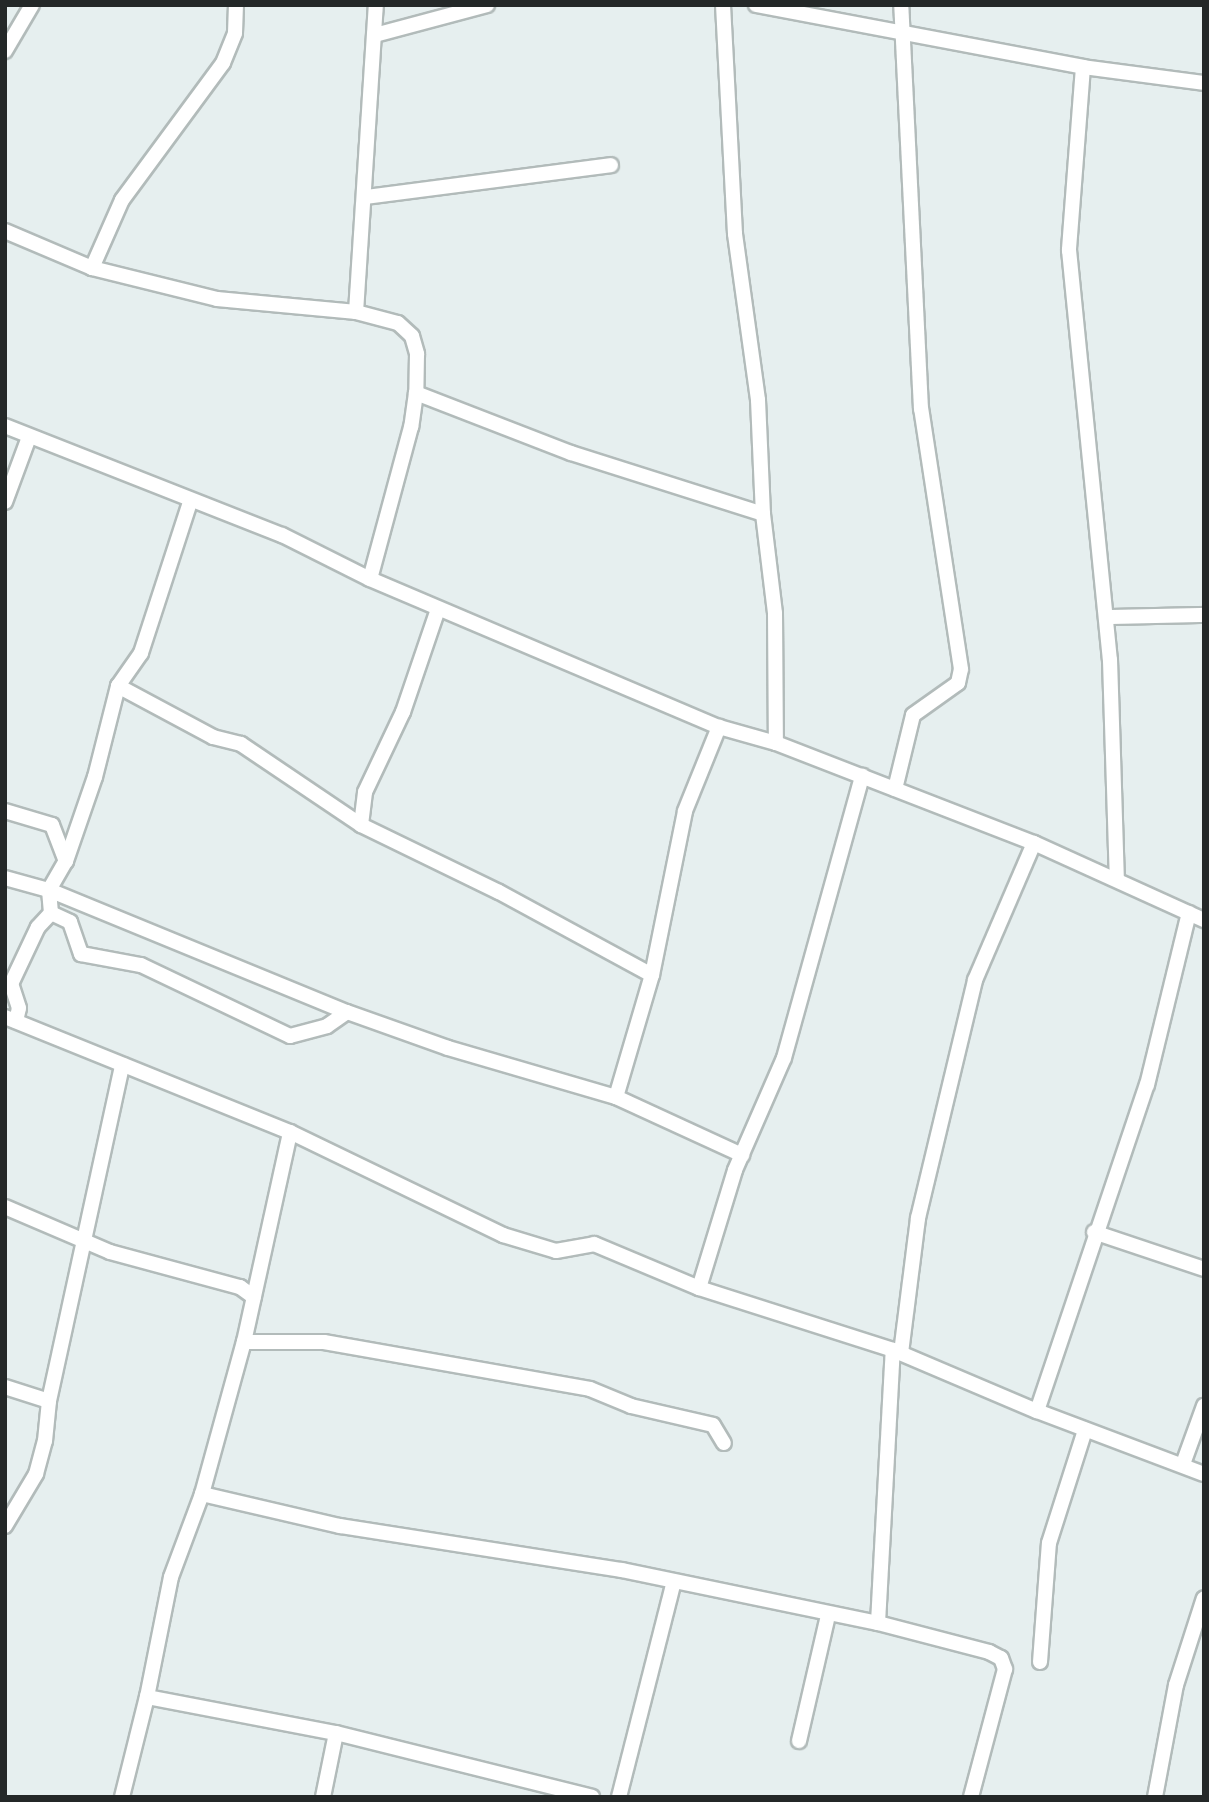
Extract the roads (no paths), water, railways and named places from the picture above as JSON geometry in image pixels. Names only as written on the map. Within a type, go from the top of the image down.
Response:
[{"type":"street","points":[[5,51],[32,5]]},
{"type":"street","points":[[92,268],[122,200],[223,63],[235,33],[236,5]]},
{"type":"street","points":[[356,312],[366,197],[376,5]]},
{"type":"street","points":[[375,35],[487,5]]},
{"type":"street","points":[[723,5],[735,233],[758,400],[763,514],[775,613],[776,743]]},
{"type":"street","points":[[756,5],[902,30],[1083,67],[1204,83]]},
{"type":"street","points":[[895,789],[913,715],[958,683],[961,669],[922,408],[901,5]]},
{"type":"street","points":[[1083,67],[1069,250],[1107,617],[1117,879]]},
{"type":"street","points":[[366,197],[611,165]]},
{"type":"street","points":[[5,231],[92,268],[217,299],[356,312],[398,323],[412,336],[417,354],[416,393],[411,427],[370,579]]},
{"type":"street","points":[[416,393],[571,453],[763,514]]},
{"type":"street","points":[[5,426],[190,502],[282,535],[438,609],[719,727],[776,743],[1034,844],[1204,920]]},
{"type":"street","points":[[5,502],[29,437]]},
{"type":"street","points":[[190,502],[141,653],[118,686],[95,777],[66,861],[49,890],[51,913],[38,927],[11,984],[19,1007],[10,1019],[290,1132],[503,1235],[556,1251],[594,1244],[699,1288],[897,1351],[1037,1411],[1204,1474]]},
{"type":"street","points":[[361,825],[365,792],[402,712],[438,609]]},
{"type":"street","points":[[1107,617],[1204,615]]},
{"type":"street","points":[[118,686],[213,737],[242,744],[361,825],[499,892],[652,975]]},
{"type":"street","points":[[616,1097],[652,975],[685,811],[719,727]]},
{"type":"street","points":[[699,1288],[742,1155],[785,1058],[862,776]]},
{"type":"street","points":[[5,811],[52,825],[66,861]]},
{"type":"street","points":[[878,1623],[897,1351],[918,1218],[975,980],[1034,844]]},
{"type":"street","points":[[5,878],[49,890],[347,1012],[448,1048],[616,1097],[742,1155]]},
{"type":"street","points":[[51,913],[70,922],[81,954],[141,965],[290,1036],[327,1027],[347,1012]]},
{"type":"street","points":[[1037,1411],[1094,1232],[1147,1086],[1189,913]]},
{"type":"street","points":[[5,1526],[36,1474],[46,1441],[49,1401],[122,1065]]},
{"type":"street","points":[[122,1797],[148,1697],[171,1577],[202,1494],[244,1342],[290,1132]]},
{"type":"street","points":[[5,1206],[86,1238],[110,1252],[240,1287],[254,1297]]},
{"type":"street","points":[[1094,1232],[1204,1269]]},
{"type":"street","points":[[244,1342],[324,1342],[590,1389],[631,1406],[713,1425],[724,1443]]},
{"type":"street","points":[[5,1387],[49,1401]]},
{"type":"street","points":[[1183,1464],[1204,1406]]},
{"type":"street","points":[[1040,1662],[1049,1543],[1086,1430]]},
{"type":"street","points":[[202,1494],[340,1526],[674,1583],[878,1623],[1002,1658],[1005,1669],[971,1797]]},
{"type":"street","points":[[619,1797],[674,1583]]},
{"type":"street","points":[[1155,1797],[1176,1685],[1204,1598]]},
{"type":"street","points":[[799,1741],[828,1615]]},
{"type":"street","points":[[148,1697],[336,1733],[516,1781],[592,1797]]},
{"type":"street","points":[[323,1797],[336,1733]]},
{"type":"street","points":[[512,1797],[516,1781]]}]
